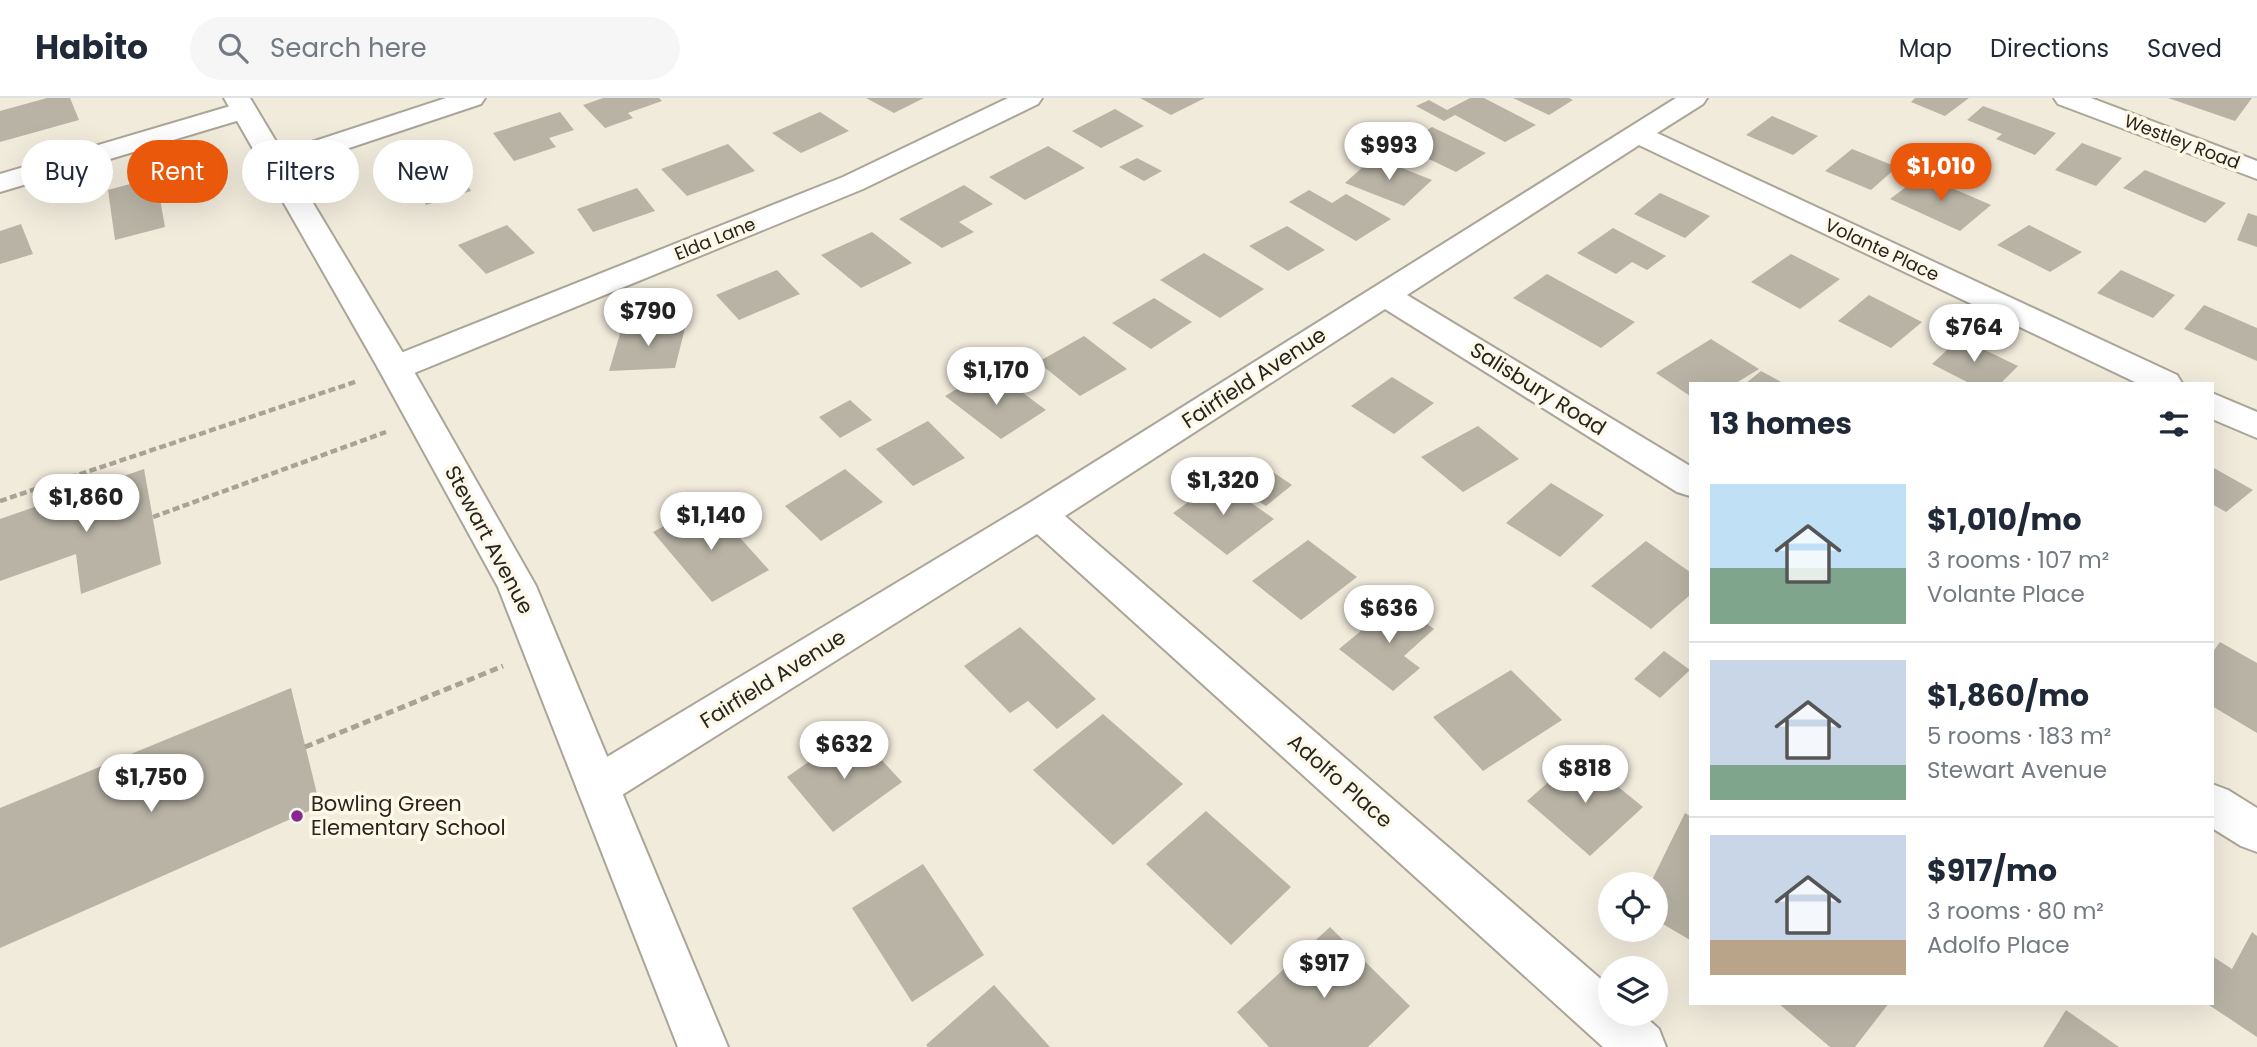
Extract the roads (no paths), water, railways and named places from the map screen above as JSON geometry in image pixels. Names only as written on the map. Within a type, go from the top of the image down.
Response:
[{"type":"street","points":[[345,140],[472,98]]},
{"type":"street","name":"Elda Lane","points":[[395,369],[853,183],[1028,98]]},
{"type":"street","name":"Fairfield Avenue","points":[[597,786],[1040,515],[1694,98]]},
{"type":"street","name":"Westley Road","points":[[2067,98],[2257,171]]},
{"type":"street","points":[[0,183],[241,104]]},
{"type":"street","name":"Stewart Avenue","points":[[241,104],[260,140]]},
{"type":"street","name":"Volante Place","points":[[1636,134],[2163,382]]},
{"type":"street","name":"Stewart Avenue","points":[[296,203],[395,369],[517,586],[703,1047]]},
{"type":"street","name":"Salisbury Road","points":[[1385,295],[1689,482]]},
{"type":"street","points":[[2214,406],[2257,426]]},
{"type":"street","name":"Adolfo Place","points":[[1040,515],[1641,1047]]},
{"type":"street","points":[[2214,805],[2257,832]]},
{"type":"place","name":"Bowling Green Elementary School","points":[[297,816]]}]
